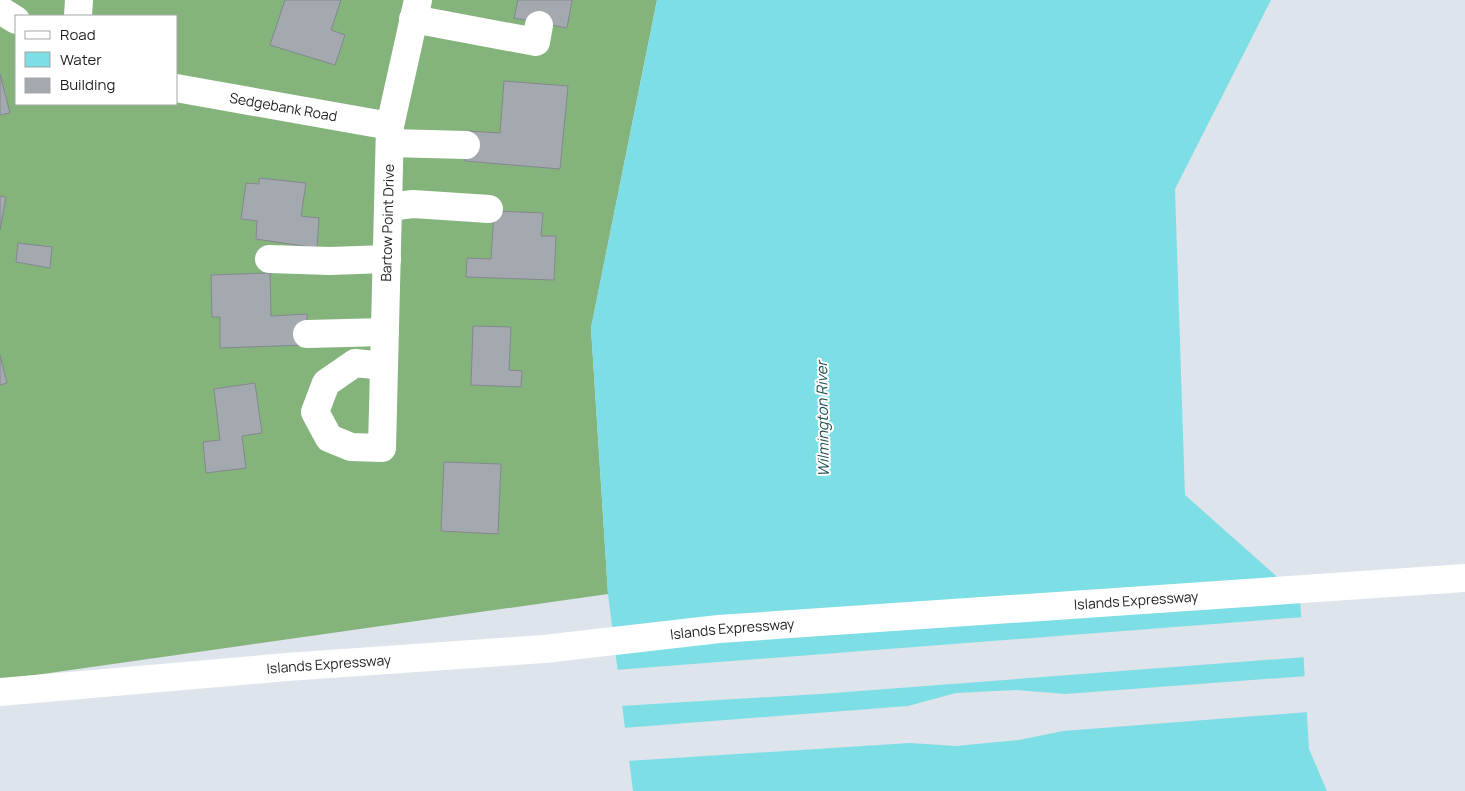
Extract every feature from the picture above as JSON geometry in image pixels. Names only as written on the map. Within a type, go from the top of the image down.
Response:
[{"type":"main road","points":[[78,0],[78,15]]},
{"type":"main road","points":[[0,10],[15,19]]},
{"type":"main road","points":[[416,10],[536,42],[539,25]]},
{"type":"main road","name":"Bartow Point Drive","points":[[384,366],[355,363],[326,383],[315,412],[329,438],[351,447],[382,448],[390,134],[416,10]]},
{"type":"main road","name":"Sedgebank Road","points":[[178,88],[390,134],[466,145]]},
{"type":"main road","points":[[388,207],[413,204],[489,209]]},
{"type":"main road","points":[[269,259],[330,261],[387,259]]},
{"type":"main road","points":[[307,334],[385,332]]},
{"type":"main road","name":"Islands Expressway","points":[[0,692],[287,667],[544,649],[719,629],[1465,578]]},
{"type":"green space","points":[[0,0],[657,0],[591,328],[608,594],[0,680]]},
{"type":"water","name":"Wilmington River","points":[[657,0],[1271,0],[1175,189],[1185,495],[1300,597],[1309,749],[1327,791],[633,791],[608,594],[591,328]]},
{"type":"pier","points":[[1304,617],[1306,657],[820,694],[620,706],[615,670]]},
{"type":"pier","points":[[1307,676],[1309,712],[1063,731],[1019,740],[956,746],[910,743],[627,761],[623,728],[908,706],[956,693],[1016,690],[1065,694]]},
{"type":"building","points":[[285,0],[341,0],[331,30],[345,35],[335,65],[270,45]]},
{"type":"building","points":[[518,0],[572,0],[567,28],[514,18]]},
{"type":"building","points":[[0,74],[10,113],[0,115]]},
{"type":"building","points":[[504,81],[568,86],[560,169],[465,161],[468,131],[500,133]]},
{"type":"building","points":[[259,178],[306,183],[301,216],[319,218],[317,248],[256,239],[257,221],[241,219],[246,183],[259,184]]},
{"type":"building","points":[[0,196],[6,197],[0,230]]},
{"type":"building","points":[[494,211],[543,213],[541,236],[556,236],[554,280],[466,277],[467,258],[491,259]]},
{"type":"building","points":[[18,243],[52,247],[50,268],[16,262]]},
{"type":"building","points":[[270,273],[271,316],[307,314],[307,345],[220,348],[220,317],[212,317],[211,275]]},
{"type":"building","points":[[473,326],[511,327],[509,370],[522,371],[521,387],[471,385]]},
{"type":"building","points":[[0,355],[7,383],[0,385]]},
{"type":"building","points":[[255,383],[262,433],[242,436],[246,468],[206,473],[203,442],[220,440],[214,389]]},
{"type":"building","points":[[444,462],[501,464],[498,534],[441,531]]}]
